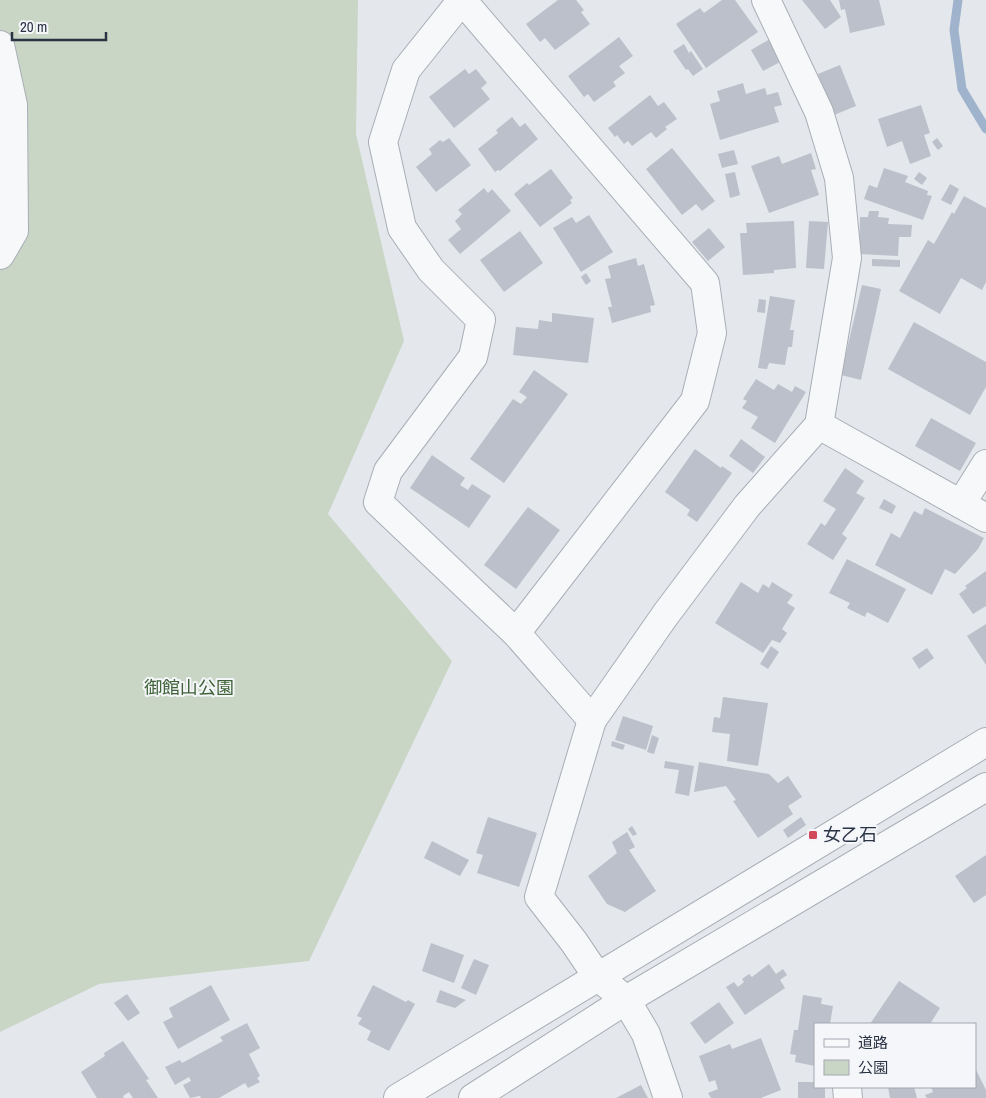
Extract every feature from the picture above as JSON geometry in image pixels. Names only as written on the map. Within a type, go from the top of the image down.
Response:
[{"type":"street","points":[[516,633],[695,400],[712,333],[705,283],[462,0],[406,70],[383,142],[402,228],[430,270],[481,320],[474,357],[388,471],[378,502],[516,633],[592,720]]},
{"type":"street","points":[[668,1098],[646,1034],[626,1000],[597,976],[574,942],[539,897],[592,720],[666,614],[747,506],[819,424],[847,258],[839,178],[819,112],[766,0]]},
{"type":"street","points":[[0,45],[13,105],[14,231],[0,255]]},
{"type":"street","points":[[819,424],[986,518]]},
{"type":"street","points":[[961,504],[986,464]]},
{"type":"street","points":[[398,1098],[986,742]]},
{"type":"street","points":[[473,1098],[626,1000],[986,787]]},
{"type":"green space","name":"御館山公園","points":[[0,0],[358,0],[356,134],[404,341],[328,514],[452,661],[309,961],[99,984],[0,1032]]},
{"type":"building","points":[[558,0],[576,0],[584,10],[581,12],[590,24],[555,50],[545,38],[540,42],[526,24]]},
{"type":"building","points":[[722,0],[735,0],[758,32],[706,68],[676,24],[700,8],[704,13]]},
{"type":"building","points":[[802,0],[830,0],[841,17],[825,29]]},
{"type":"building","points":[[839,0],[879,0],[885,25],[850,33],[845,9],[841,10]]},
{"type":"building","points":[[619,37],[633,56],[619,66],[625,73],[613,82],[616,86],[594,102],[588,94],[584,97],[568,76]]},
{"type":"building","points":[[770,39],[782,61],[763,71],[751,50]]},
{"type":"building","points":[[684,44],[703,69],[693,76],[688,69],[686,70],[673,51]]},
{"type":"building","points":[[840,65],[856,106],[834,115],[818,74]]},
{"type":"building","points":[[465,69],[469,74],[476,69],[487,83],[481,88],[490,99],[454,128],[429,97]]},
{"type":"building","points":[[743,83],[746,94],[765,88],[767,95],[778,92],[782,105],[774,107],[779,122],[720,140],[710,104],[720,101],[717,91]]},
{"type":"building","points":[[650,95],[658,106],[664,102],[677,119],[665,127],[667,129],[656,138],[651,132],[632,146],[628,141],[624,144],[608,128]]},
{"type":"building","points":[[921,105],[930,133],[924,135],[931,156],[910,164],[902,141],[887,147],[878,119]]},
{"type":"building","points":[[512,117],[520,127],[525,123],[538,139],[500,171],[495,172],[478,149],[498,133],[496,130]]},
{"type":"building","points":[[449,138],[471,165],[436,192],[416,167],[432,154],[429,149],[440,140],[443,142]]},
{"type":"building","points":[[937,138],[943,146],[938,150],[932,142]]},
{"type":"building","points":[[672,148],[715,201],[702,211],[696,204],[682,215],[646,169]]},
{"type":"building","points":[[734,150],[738,164],[722,168],[718,154]]},
{"type":"building","points":[[811,153],[816,169],[811,170],[819,195],[769,213],[751,166],[779,156],[782,164]]},
{"type":"building","points":[[884,168],[908,176],[905,182],[928,191],[927,195],[932,196],[923,220],[864,199],[869,185],[877,188]]},
{"type":"building","points":[[551,169],[573,198],[570,200],[572,203],[540,227],[514,194],[527,183],[529,185]]},
{"type":"building","points":[[735,172],[740,195],[730,198],[725,174]]},
{"type":"building","points":[[919,172],[927,178],[922,185],[914,179]]},
{"type":"building","points":[[950,184],[959,189],[951,205],[941,200]]},
{"type":"building","points":[[484,188],[488,193],[492,189],[511,211],[460,254],[448,240],[461,229],[455,221],[462,214],[458,210]]},
{"type":"building","points":[[964,196],[986,208],[986,282],[982,290],[961,278],[940,314],[899,291],[928,240],[934,244],[952,212],[954,214]]},
{"type":"building","points":[[869,211],[879,211],[878,217],[889,218],[888,224],[912,225],[911,237],[899,237],[898,256],[859,254],[860,217],[868,217]]},
{"type":"building","points":[[589,215],[613,252],[581,272],[553,228],[572,217],[576,223]]},
{"type":"building","points":[[794,221],[796,268],[774,270],[774,273],[743,275],[740,233],[747,233],[746,223]]},
{"type":"building","points":[[809,221],[828,222],[824,269],[806,268]]},
{"type":"building","points":[[709,228],[725,247],[708,261],[692,242]]},
{"type":"building","points":[[520,231],[543,263],[504,292],[480,260]]},
{"type":"building","points":[[636,258],[638,266],[644,264],[655,305],[650,306],[651,312],[612,323],[608,307],[612,307],[605,279],[611,278],[608,266]]},
{"type":"building","points":[[872,259],[900,260],[900,267],[872,266]]},
{"type":"building","points":[[586,273],[591,281],[586,285],[581,277]]},
{"type":"building","points":[[862,285],[881,289],[861,380],[841,375]]},
{"type":"building","points":[[770,296],[795,300],[790,330],[794,330],[792,347],[788,347],[785,365],[769,363],[767,369],[758,368]]},
{"type":"building","points":[[759,299],[766,300],[765,313],[757,312]]},
{"type":"building","points":[[552,313],[594,318],[588,363],[513,355],[516,327],[538,329],[539,320],[552,322]]},
{"type":"building","points":[[914,322],[986,362],[986,387],[970,415],[888,369]]},
{"type":"building","points":[[534,370],[568,394],[504,483],[470,459],[513,399],[521,404],[527,397],[519,392]]},
{"type":"building","points":[[756,379],[774,390],[778,384],[792,392],[795,386],[806,392],[775,443],[751,428],[758,417],[742,408],[747,401],[743,399]]},
{"type":"building","points":[[931,418],[976,443],[960,471],[915,446]]},
{"type":"building","points":[[741,439],[765,457],[753,473],[729,456]]},
{"type":"building","points":[[695,449],[721,468],[722,466],[732,473],[697,522],[687,515],[690,510],[665,492]]},
{"type":"building","points":[[432,455],[465,478],[460,485],[468,490],[472,484],[491,496],[469,528],[410,488]]},
{"type":"building","points":[[845,468],[864,481],[856,493],[865,498],[842,534],[847,538],[833,560],[807,544],[821,523],[825,526],[836,509],[823,501]]},
{"type":"building","points":[[884,499],[896,506],[892,514],[879,508]]},
{"type":"building","points":[[528,507],[560,530],[516,589],[484,565]]},
{"type":"building","points":[[925,508],[984,538],[978,549],[955,574],[945,569],[932,595],[875,565],[891,533],[900,538],[914,511],[922,515]]},
{"type":"building","points":[[847,559],[906,589],[888,623],[867,612],[865,617],[847,608],[850,603],[829,593]]},
{"type":"building","points":[[986,571],[986,606],[973,614],[959,594],[967,588],[965,586]]},
{"type":"building","points":[[741,582],[758,593],[763,584],[769,588],[772,582],[793,595],[787,603],[795,608],[782,629],[787,633],[780,643],[772,640],[763,653],[715,623]]},
{"type":"building","points":[[986,624],[986,665],[967,636]]},
{"type":"building","points":[[771,646],[779,652],[768,669],[760,664]]},
{"type":"building","points":[[927,648],[934,658],[919,669],[912,658]]},
{"type":"building","points":[[723,697],[768,703],[758,766],[727,761],[730,734],[712,732],[714,717],[720,718]]},
{"type":"building","points":[[623,716],[653,726],[646,750],[615,740]]},
{"type":"building","points":[[652,735],[659,738],[654,754],[647,752]]},
{"type":"building","points":[[612,741],[625,745],[623,750],[611,746]]},
{"type":"building","points":[[665,761],[694,766],[689,796],[675,793],[679,770],[664,768]]},
{"type":"building","points":[[699,762],[769,774],[778,783],[788,776],[802,797],[788,806],[793,814],[758,838],[733,801],[736,800],[726,786],[694,792]]},
{"type":"building","points":[[488,817],[537,833],[519,887],[477,873],[483,855],[476,853]]},
{"type":"building","points":[[801,817],[806,825],[788,838],[783,830]]},
{"type":"building","points":[[632,826],[637,834],[633,836],[628,829]]},
{"type":"building","points":[[627,832],[635,847],[629,850],[656,891],[625,912],[607,904],[588,876],[617,853],[612,842]]},
{"type":"building","points":[[432,841],[469,860],[460,876],[424,858]]},
{"type":"building","points":[[986,855],[986,895],[974,903],[955,876]]},
{"type":"building","points":[[431,943],[464,955],[454,983],[422,971]]},
{"type":"building","points":[[474,959],[489,965],[476,995],[461,988]]},
{"type":"building","points":[[769,964],[776,974],[783,969],[787,975],[780,980],[785,988],[745,1015],[726,987],[734,982],[738,987],[744,982],[742,979],[749,974],[752,977]]},
{"type":"building","points":[[899,981],[940,1008],[931,1023],[871,1023]]},
{"type":"building","points":[[211,985],[230,1020],[178,1049],[163,1022],[173,1017],[169,1008]]},
{"type":"building","points":[[373,985],[406,1002],[408,1000],[415,1004],[389,1051],[367,1040],[371,1031],[358,1024],[362,1018],[357,1016]]},
{"type":"building","points":[[440,990],[466,1000],[455,1008],[436,1002]]},
{"type":"building","points":[[127,994],[140,1013],[128,1021],[114,1003]]},
{"type":"building","points":[[803,995],[822,998],[821,1004],[833,1006],[830,1023],[814,1023],[814,1066],[795,1062],[796,1055],[790,1054],[794,1030],[798,1030]]},
{"type":"building","points":[[719,1002],[734,1023],[705,1044],[690,1023]]},
{"type":"building","points":[[247,1023],[260,1048],[249,1054],[260,1076],[257,1078],[260,1082],[248,1088],[245,1083],[219,1098],[201,1098],[200,1096],[190,1098],[183,1085],[191,1081],[189,1077],[175,1085],[165,1067],[180,1060],[182,1063],[223,1041],[220,1037]]},
{"type":"building","points":[[761,1038],[781,1090],[761,1098],[711,1098],[708,1093],[718,1089],[715,1080],[709,1082],[699,1056],[730,1044],[732,1049]]},
{"type":"building","points":[[123,1041],[149,1079],[146,1080],[158,1098],[133,1098],[129,1092],[123,1096],[124,1098],[97,1098],[81,1072],[105,1056],[104,1053]]},
{"type":"building","points":[[976,1070],[986,1090],[986,1098],[927,1098],[925,1095],[933,1092],[931,1088],[976,1088]]},
{"type":"building","points":[[798,1082],[814,1082],[814,1088],[825,1088],[825,1098],[798,1098]]},
{"type":"building","points":[[641,1085],[648,1098],[616,1098]]},
{"type":"building","points":[[888,1088],[914,1088],[917,1098],[890,1098]]},
{"type":"waterway","points":[[958,0],[954,30],[962,89],[986,129]]},
{"type":"place","name":"女乙石","points":[[813,835]]}]
